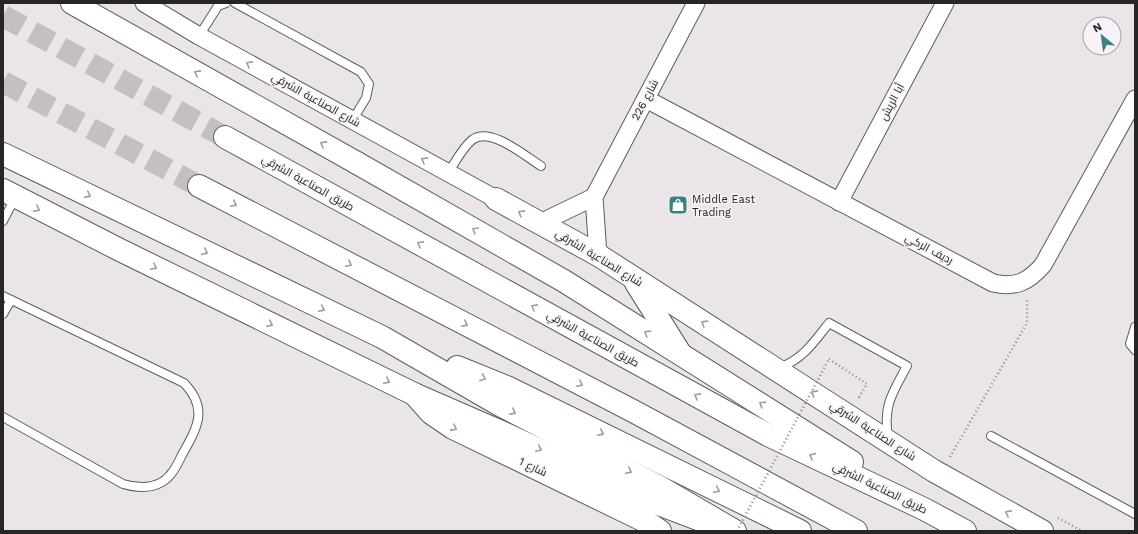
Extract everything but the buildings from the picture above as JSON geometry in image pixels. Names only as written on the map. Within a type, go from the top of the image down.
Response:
[{"type":"main road","points":[[72,3],[564,281],[680,353],[924,509]]},
{"type":"main road","name":"طريق الصناعية الشرقي","points":[[225,137],[770,436],[924,509],[965,531]]},
{"type":"main road","points":[[3,154],[382,337],[509,388],[800,531]]},
{"type":"main road","points":[[199,186],[633,411],[856,531]]},
{"type":"main road","points":[[9,194],[414,394],[500,431],[648,500],[729,531]]},
{"type":"main road","name":"شارع الصناعية الشرقي","points":[[496,198],[598,255],[940,474],[1042,531]]},
{"type":"main road","points":[[634,278],[680,353]]},
{"type":"main road","points":[[382,337],[500,405],[658,486],[736,531]]},
{"type":"main road","name":"شارع 1","points":[[414,394],[431,413],[454,428],[647,522],[660,531]]},
{"type":"street","name":"شارع الصناعية الشرقي","points":[[144,3],[199,36],[352,121],[496,198]]},
{"type":"street","name":"شارع 226","points":[[594,197],[696,3]]},
{"type":"street","name":"أبا الريش","points":[[839,202],[945,3]]},
{"type":"street","name":"رديف الركي","points":[[646,99],[993,283],[1007,286],[1022,282],[1034,275],[1043,265],[1135,99]]},
{"type":"street","points":[[540,223],[594,197],[598,255]]},
{"type":"lane","points":[[199,36],[218,6],[226,3]]},
{"type":"lane","points":[[235,3],[240,4],[361,72],[369,84],[366,98],[352,121]]},
{"type":"lane","points":[[448,173],[473,140],[483,136],[496,138],[541,166]]},
{"type":"lane","points":[[3,222],[9,194]]},
{"type":"lane","points":[[3,296],[184,383],[195,396],[199,413],[195,432],[169,477],[154,485],[144,488],[123,484],[3,417]]},
{"type":"lane","points":[[3,314],[11,300]]},
{"type":"lane","points":[[776,369],[796,360],[808,350],[829,323],[907,366],[886,407],[885,420],[888,441]]},
{"type":"lane","points":[[1135,327],[1130,344],[1135,350]]},
{"type":"lane","points":[[991,436],[1135,514]]},
{"type":"path","points":[[940,474],[1027,323],[1028,300],[1022,282]]},
{"type":"path","points":[[736,531],[829,359],[867,384],[859,397],[852,394]]},
{"type":"path","points":[[813,373],[826,380]]},
{"type":"tunnel","points":[[3,16],[225,137]]},
{"type":"tunnel","points":[[3,82],[199,186]]},
{"type":"place","name":"Middle East Trading","points":[[678,205]]}]
